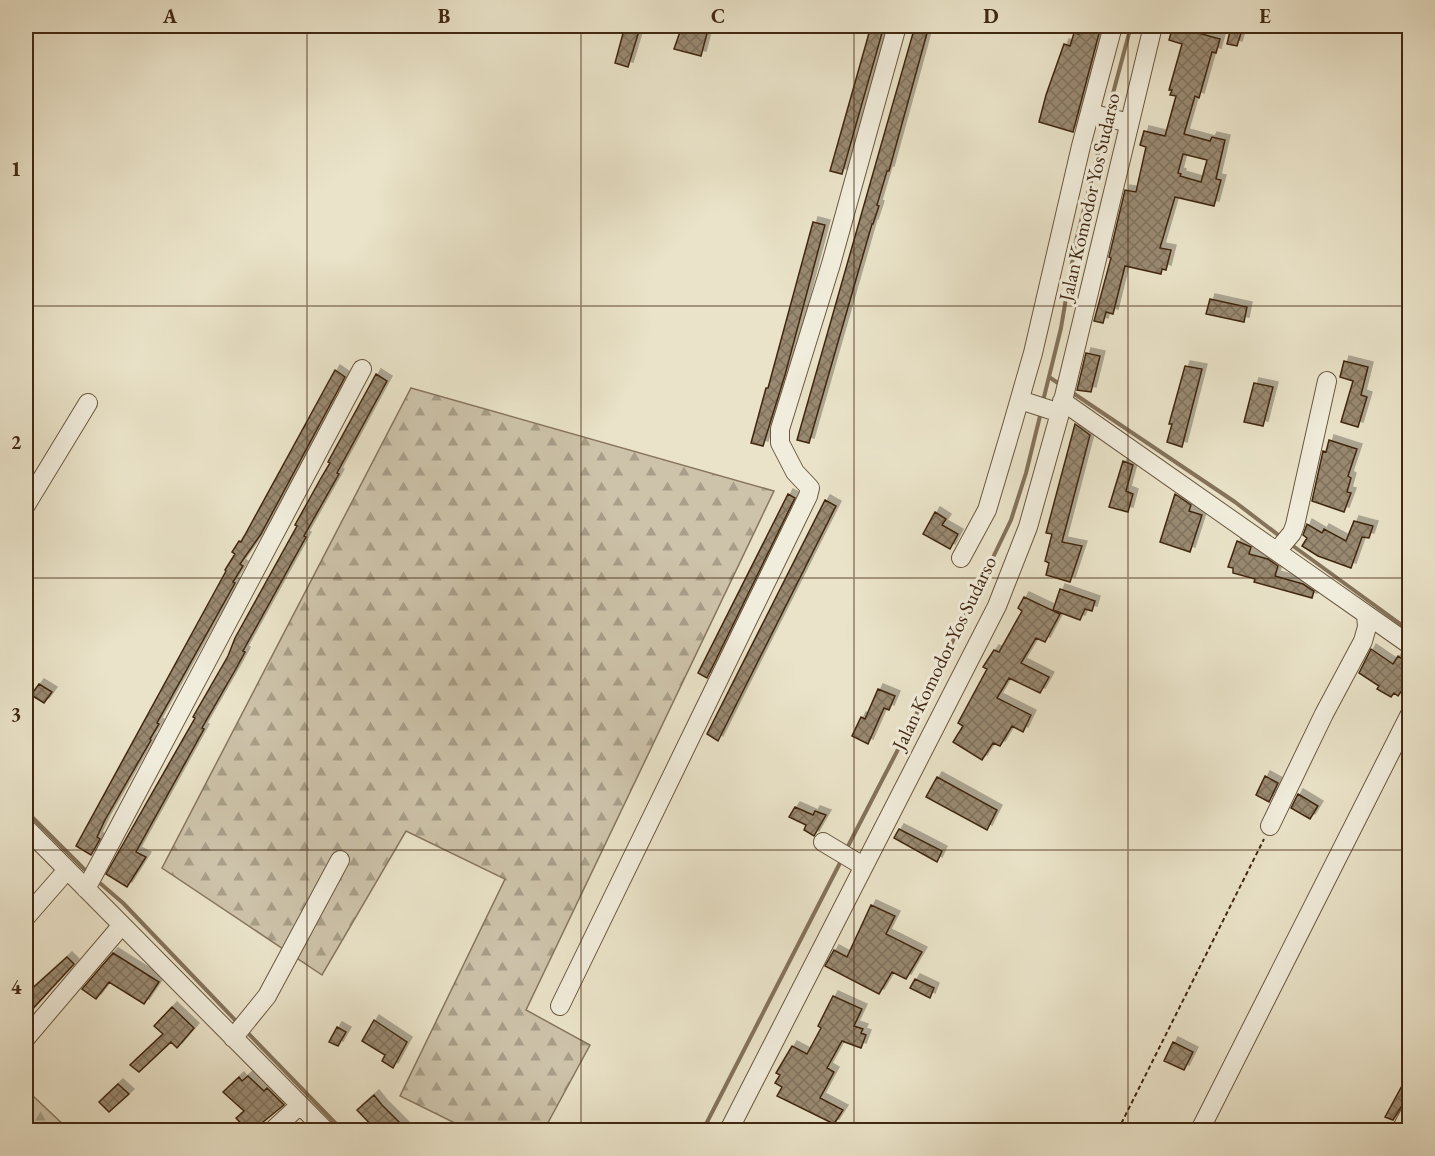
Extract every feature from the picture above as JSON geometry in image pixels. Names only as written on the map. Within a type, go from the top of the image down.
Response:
[{"type":"street","points":[[560,1006],[808,496],[810,488],[795,472],[780,443],[780,429],[831,264],[897,26]]},
{"type":"street","points":[[961,558],[987,510],[1024,401],[1033,353],[1113,26]]},
{"type":"street","name":"Jalan Komodor Yos Sudarso","points":[[729,1131],[843,854],[997,606],[1028,527],[1061,399],[1121,121],[1153,26]]},
{"type":"street","points":[[1092,113],[1121,121]]},
{"type":"street","points":[[86,889],[362,369]]},
{"type":"street","points":[[1283,544],[1295,525],[1327,381]]},
{"type":"street","points":[[1024,401],[1061,399],[1283,544],[1366,614],[1408,639]]},
{"type":"street","points":[[26,505],[88,403]]},
{"type":"street","points":[[1270,826],[1324,714],[1363,641],[1367,627],[1366,614]]},
{"type":"street","points":[[1200,1131],[1410,714]]},
{"type":"street","points":[[26,828],[122,925],[239,1030],[300,1105],[325,1131]]},
{"type":"street","points":[[239,1030],[267,996],[340,860]]},
{"type":"street","points":[[26,917],[67,870]]},
{"type":"street","points":[[26,1038],[122,925]]},
{"type":"street","points":[[273,1131],[300,1105]]},
{"type":"street","points":[[1401,1131],[1410,1113]]},
{"type":"path","points":[[1118,1131],[1270,826]]},
{"type":"green space","points":[[411,388],[774,491],[526,1010],[590,1045],[544,1130],[469,1130],[400,1096],[505,879],[406,831],[322,975],[162,868]]},
{"type":"green space","points":[[31,1094],[69,1130],[26,1130],[26,1099]]},
{"type":"building","points":[[625,26],[636,26],[635,30],[639,31],[628,67],[615,63]]},
{"type":"building","points":[[682,26],[709,26],[701,56],[674,49]]},
{"type":"building","points":[[871,26],[884,26],[842,174],[830,171]]},
{"type":"building","points":[[915,26],[929,26],[889,171],[887,171],[877,205],[879,206],[809,443],[797,440]]},
{"type":"building","points":[[1082,26],[1101,26],[1073,132],[1039,122],[1064,44],[1070,46],[1074,33],[1079,34]]},
{"type":"building","points":[[1173,26],[1220,39],[1216,53],[1212,52],[1199,98],[1195,96],[1184,134],[1210,141],[1212,137],[1225,140],[1216,179],[1221,180],[1214,206],[1175,197],[1160,248],[1171,250],[1166,270],[1162,269],[1161,274],[1125,266],[1113,314],[1106,312],[1103,323],[1094,321],[1111,258],[1109,257],[1125,190],[1136,192],[1146,147],[1140,145],[1144,131],[1165,136],[1176,96],[1170,95],[1172,90],[1169,90],[1182,44],[1169,40]],"holes":[[[1183,154],[1207,160],[1201,182],[1180,176],[1181,174],[1178,173]]]},
{"type":"building","points":[[1230,31],[1241,33],[1237,46],[1227,44]]},
{"type":"building","points":[[813,222],[825,225],[785,375],[763,446],[751,443],[766,388],[768,388]]},
{"type":"building","points":[[1210,299],[1247,307],[1244,322],[1206,314]]},
{"type":"building","points":[[1086,353],[1100,356],[1091,392],[1077,390]]},
{"type":"building","points":[[1344,361],[1368,367],[1361,395],[1367,397],[1358,427],[1341,422],[1353,381],[1340,377]]},
{"type":"building","points":[[1185,366],[1202,369],[1182,447],[1167,442],[1172,424],[1169,424]]},
{"type":"building","points":[[335,370],[345,377],[261,534],[240,564],[243,566],[233,582],[235,583],[157,723],[159,724],[151,740],[105,820],[97,837],[100,839],[91,855],[76,846],[226,571],[235,554],[232,552],[239,541],[241,542]]},
{"type":"building","points":[[376,374],[387,381],[304,536],[306,537],[243,651],[245,652],[202,728],[204,729],[136,852],[146,857],[127,887],[106,874],[195,718],[193,717],[228,656],[235,638],[297,526],[295,525]]},
{"type":"building","points":[[1254,383],[1273,387],[1263,426],[1244,422]]},
{"type":"building","points":[[1075,424],[1090,435],[1062,542],[1082,546],[1070,582],[1046,575],[1049,563],[1045,561],[1052,534],[1046,533]]},
{"type":"building","points":[[1329,440],[1357,449],[1348,476],[1351,478],[1347,492],[1351,493],[1344,512],[1312,501],[1323,451],[1326,452]]},
{"type":"building","points":[[1123,461],[1133,465],[1126,491],[1133,494],[1128,512],[1109,507]]},
{"type":"building","points":[[788,494],[795,498],[707,678],[698,673]]},
{"type":"building","points":[[1175,494],[1191,505],[1189,511],[1202,515],[1190,552],[1160,542]]},
{"type":"building","points":[[825,500],[836,506],[718,741],[707,734]]},
{"type":"building","points":[[935,512],[946,519],[942,525],[958,534],[950,549],[923,534]]},
{"type":"building","points":[[1354,521],[1373,526],[1369,538],[1362,537],[1351,568],[1318,556],[1302,546],[1307,538],[1303,535],[1307,524],[1322,533],[1324,529],[1346,541]]},
{"type":"building","points":[[1237,541],[1251,547],[1249,554],[1268,559],[1278,566],[1275,576],[1303,584],[1314,591],[1312,598],[1254,582],[1255,579],[1233,573],[1233,568],[1228,567]]},
{"type":"building","points":[[1060,589],[1095,601],[1092,611],[1085,609],[1080,620],[1053,610]]},
{"type":"building","points":[[1024,597],[1060,614],[1045,642],[1036,638],[1021,663],[1049,677],[1040,693],[1009,678],[997,698],[1031,715],[1023,732],[1012,726],[1000,746],[993,743],[982,760],[953,742],[963,726],[958,723],[987,669],[983,667],[994,650],[999,652],[1022,611],[1018,608]]},
{"type":"building","points":[[1371,649],[1393,664],[1398,656],[1410,665],[1410,679],[1398,696],[1394,693],[1391,697],[1377,689],[1379,686],[1359,673]]},
{"type":"building","points":[[39,684],[52,692],[44,703],[31,695]]},
{"type":"building","points":[[878,689],[895,696],[889,710],[884,708],[868,744],[852,736],[861,717],[865,719]]},
{"type":"building","points":[[1265,776],[1278,783],[1269,802],[1256,795]]},
{"type":"building","points":[[937,777],[997,810],[987,830],[926,797]]},
{"type":"building","points":[[1298,794],[1318,806],[1310,819],[1291,808]]},
{"type":"building","points":[[795,807],[813,815],[815,811],[826,815],[814,836],[804,830],[806,825],[789,817]]},
{"type":"building","points":[[899,829],[942,851],[937,862],[894,838]]},
{"type":"building","points":[[871,905],[895,916],[886,934],[922,952],[906,979],[892,972],[879,994],[825,966],[834,950],[847,957]]},
{"type":"building","points":[[113,953],[159,982],[144,1004],[109,982],[96,999],[82,989]]},
{"type":"building","points":[[67,957],[74,964],[26,1016],[26,994]]},
{"type":"building","points":[[915,979],[934,988],[930,998],[910,988]]},
{"type":"building","points":[[833,996],[862,1009],[854,1026],[863,1029],[861,1033],[866,1035],[861,1048],[842,1041],[827,1068],[834,1072],[820,1098],[843,1110],[834,1124],[777,1096],[782,1087],[775,1083],[780,1075],[776,1073],[792,1046],[807,1054],[821,1028],[818,1026]]},
{"type":"building","points":[[172,1007],[194,1028],[177,1048],[171,1042],[139,1072],[130,1065],[163,1034],[154,1026]]},
{"type":"building","points":[[374,1020],[407,1042],[393,1068],[382,1061],[385,1055],[362,1041]]},
{"type":"building","points":[[337,1027],[346,1032],[338,1046],[329,1042]]},
{"type":"building","points":[[1173,1042],[1193,1052],[1184,1070],[1164,1061]]},
{"type":"building","points":[[1410,1071],[1410,1093],[1393,1120],[1385,1117]]},
{"type":"building","points":[[248,1076],[264,1091],[267,1088],[284,1105],[252,1131],[248,1131],[236,1118],[244,1111],[223,1092],[239,1077],[242,1081]]},
{"type":"building","points":[[118,1084],[129,1094],[109,1112],[99,1102]]},
{"type":"building","points":[[374,1095],[408,1131],[377,1131],[357,1110]]},
{"type":"waterway","points":[[1108,112],[1131,26]]},
{"type":"waterway","points":[[1043,401],[1061,328],[1075,245],[1106,122]]},
{"type":"waterway","points":[[1049,377],[1061,385]]},
{"type":"waterway","points":[[1070,391],[1235,502],[1281,537]]},
{"type":"waterway","points":[[846,850],[936,676],[1011,520],[1026,473],[1041,412]]},
{"type":"waterway","points":[[1289,543],[1410,631]]},
{"type":"waterway","points":[[26,811],[84,869]]},
{"type":"waterway","points":[[703,1130],[842,859]]},
{"type":"waterway","points":[[101,884],[123,903],[237,1022]]},
{"type":"waterway","points":[[245,1030],[342,1130]]}]
